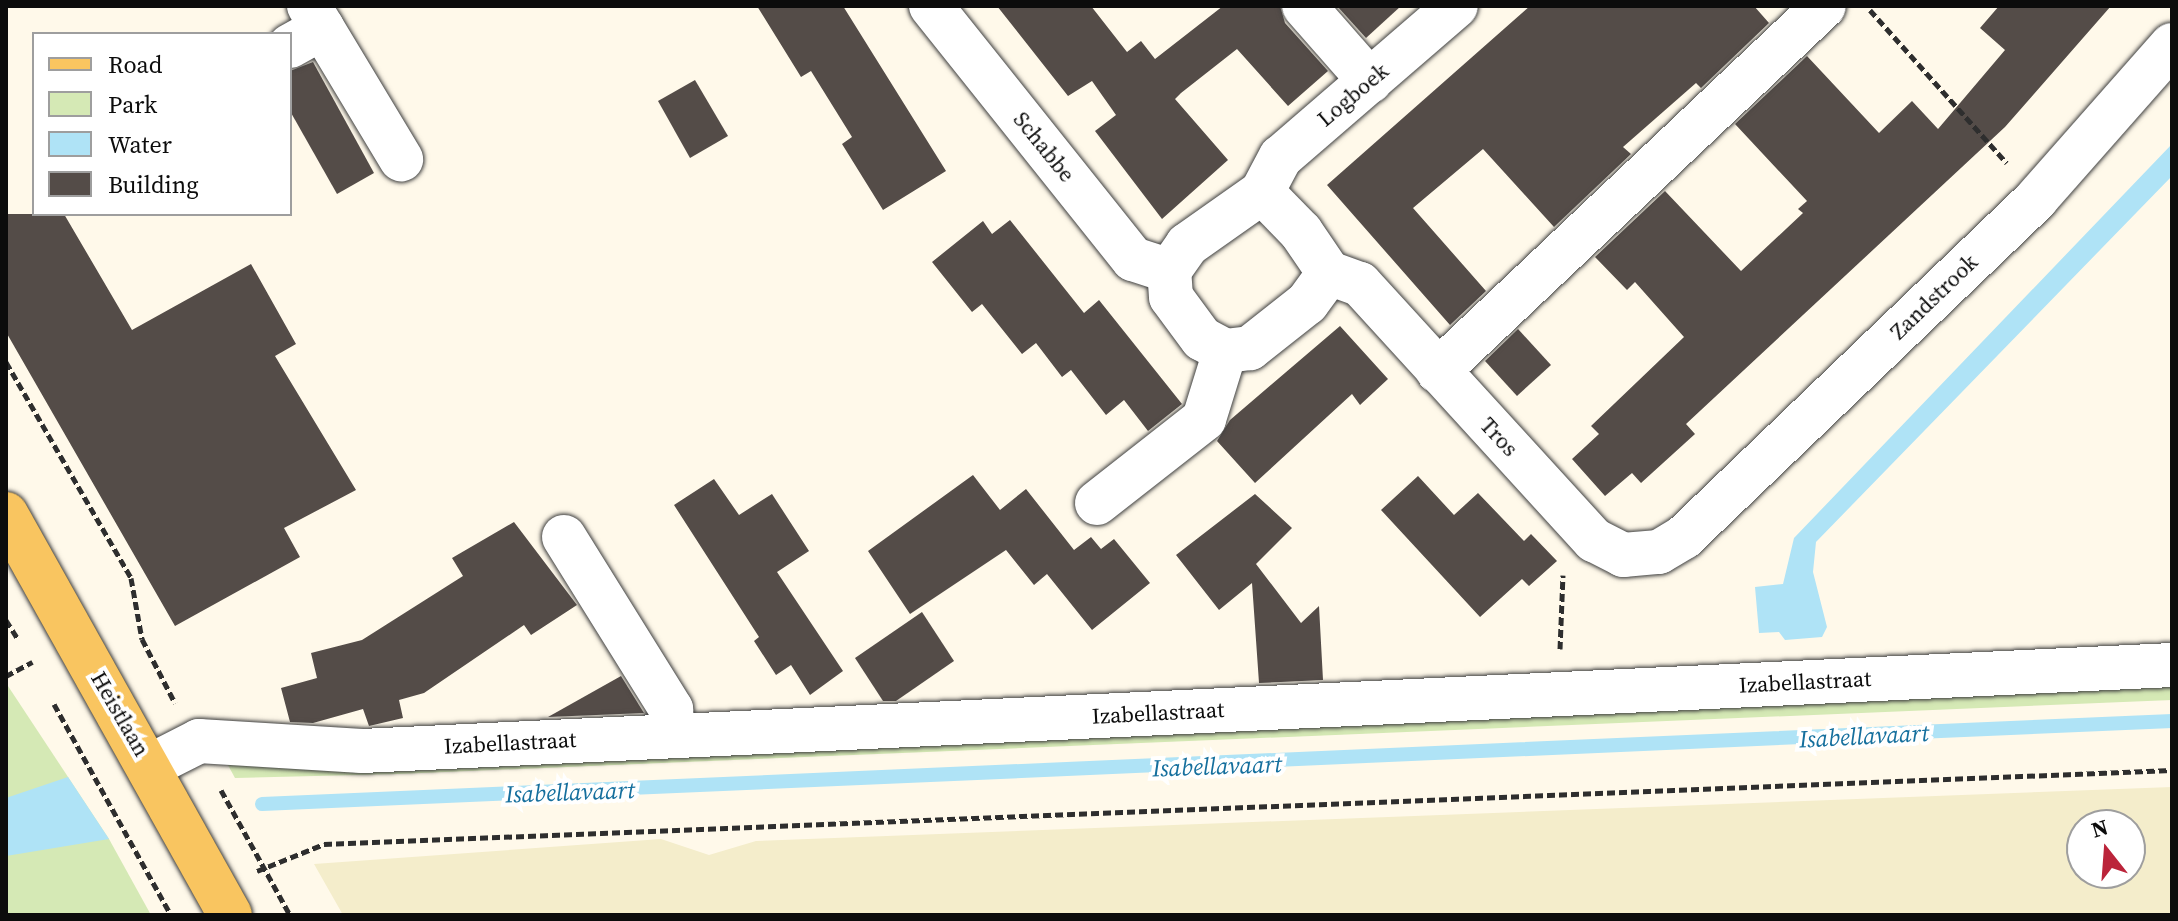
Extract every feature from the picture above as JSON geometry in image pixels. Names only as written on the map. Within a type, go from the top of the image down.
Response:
[{"type":"main road","name":"Heistlaan","points":[[6,514],[150,766],[223,902]]},
{"type":"street","name":"Schabbe","points":[[931,6],[1133,259],[1169,271]]},
{"type":"street","points":[[1304,6],[1370,81]]},
{"type":"street","name":"Logboek","points":[[1262,192],[1281,157],[1456,6]]},
{"type":"street","points":[[1438,371],[1824,6]]},
{"type":"street","points":[[307,27],[401,159]]},
{"type":"street","name":"Zandstrook","points":[[1684,537],[2037,198],[2172,45]]},
{"type":"street","points":[[1262,192],[1301,232],[1329,273],[1307,303],[1250,348],[1225,351],[1202,339],[1171,297],[1169,271],[1187,245],[1262,192]]},
{"type":"street","name":"Tros","points":[[1329,273],[1360,284],[1594,540],[1623,555],[1659,552],[1684,537]]},
{"type":"street","points":[[1097,503],[1204,419],[1225,351]]},
{"type":"street","points":[[564,537],[671,709],[673,736]]},
{"type":"street","name":"Izabellastraat","points":[[150,766],[195,743],[362,751],[2172,665]]},
{"type":"path","points":[[1866,6],[2037,198]]},
{"type":"path","points":[[6,362],[131,578],[142,639],[195,743],[290,915]]},
{"type":"path","points":[[1561,693],[1564,568],[1594,540]]},
{"type":"path","points":[[6,620],[39,675]]},
{"type":"path","points":[[6,676],[32,662]]},
{"type":"path","points":[[53,701],[171,915]]},
{"type":"path","points":[[223,902],[264,868],[324,844],[2172,770]]},
{"type":"shaded area","points":[[2172,787],[2172,915],[343,915],[314,864],[661,839],[709,855],[756,841]]},
{"type":"green space","points":[[2172,678],[2172,700],[398,774],[235,778],[223,756]]},
{"type":"green space","points":[[6,683],[109,839],[151,915],[6,915]]},
{"type":"water","points":[[2172,144],[2172,176],[1816,542],[1813,572],[1827,627],[1822,637],[1785,640],[1779,632],[1759,633],[1755,587],[1783,584],[1794,538]]},
{"type":"water","points":[[68,777],[109,839],[6,856],[6,798]]},
{"type":"building","points":[[757,6],[843,6],[946,171],[883,210],[842,144],[852,137],[811,71],[801,77]]},
{"type":"building","points":[[997,6],[1091,6],[1127,52],[1141,41],[1155,59],[1223,6],[1280,6],[1285,23],[1328,71],[1288,106],[1237,49],[1181,93],[1175,99],[1228,160],[1162,219],[1095,131],[1116,115],[1092,81],[1068,96]]},
{"type":"building","points":[[1337,6],[1401,6],[1366,38]]},
{"type":"building","points":[[1530,6],[1754,6],[1769,23],[1701,88],[1696,83],[1623,147],[1631,154],[1554,227],[1483,149],[1413,208],[1486,291],[1450,325],[1327,185]]},
{"type":"building","points":[[1999,6],[2111,6],[2005,127],[1686,424],[1695,434],[1641,483],[1632,473],[1605,496],[1572,459],[1599,434],[1591,426],[1684,337],[1635,282],[1627,290],[1595,257],[1665,191],[1741,271],[1803,213],[1798,209],[1807,201],[1735,124],[1807,56],[1879,133],[1912,101],[1938,129],[2005,50],[1980,28]]},
{"type":"building","points":[[313,62],[374,173],[337,194],[292,115],[292,70]]},
{"type":"building","points":[[695,80],[728,136],[690,158],[658,101]]},
{"type":"building","points":[[6,214],[65,216],[132,330],[251,264],[296,344],[275,356],[356,490],[284,528],[300,557],[175,626],[6,332]]},
{"type":"building","points":[[1010,220],[1084,313],[1099,300],[1182,404],[1148,431],[1124,400],[1106,415],[1071,370],[1062,377],[1036,343],[1022,354],[982,304],[972,312],[932,262],[983,221],[992,234]]},
{"type":"building","points":[[1340,326],[1388,379],[1360,405],[1352,394],[1255,483],[1217,441],[1230,420]]},
{"type":"building","points":[[1518,329],[1551,365],[1517,396],[1485,361]]},
{"type":"building","points":[[973,475],[1000,510],[1026,489],[1074,550],[1091,537],[1101,549],[1114,539],[1150,583],[1092,630],[1047,574],[1034,585],[1006,550],[910,614],[868,551]]},
{"type":"building","points":[[1418,476],[1454,515],[1478,493],[1524,541],[1531,534],[1557,561],[1529,586],[1522,579],[1480,617],[1381,510]]},
{"type":"building","points":[[714,479],[739,515],[772,494],[809,551],[777,572],[843,671],[810,695],[791,665],[776,675],[754,641],[759,637],[674,505]]},
{"type":"building","points":[[1255,494],[1292,528],[1256,564],[1301,623],[1319,606],[1323,680],[1259,683],[1252,583],[1219,610],[1176,555]]},
{"type":"building","points":[[514,522],[577,605],[531,635],[524,625],[424,693],[399,700],[403,718],[369,726],[363,709],[313,723],[290,722],[281,688],[317,678],[311,653],[362,640],[463,576],[452,558]]},
{"type":"building","points":[[922,612],[954,661],[896,701],[883,701],[855,658]]},
{"type":"building","points":[[621,676],[644,713],[548,717]]},
{"type":"waterway","name":"Isabellavaart","points":[[262,804],[2172,721]]}]
